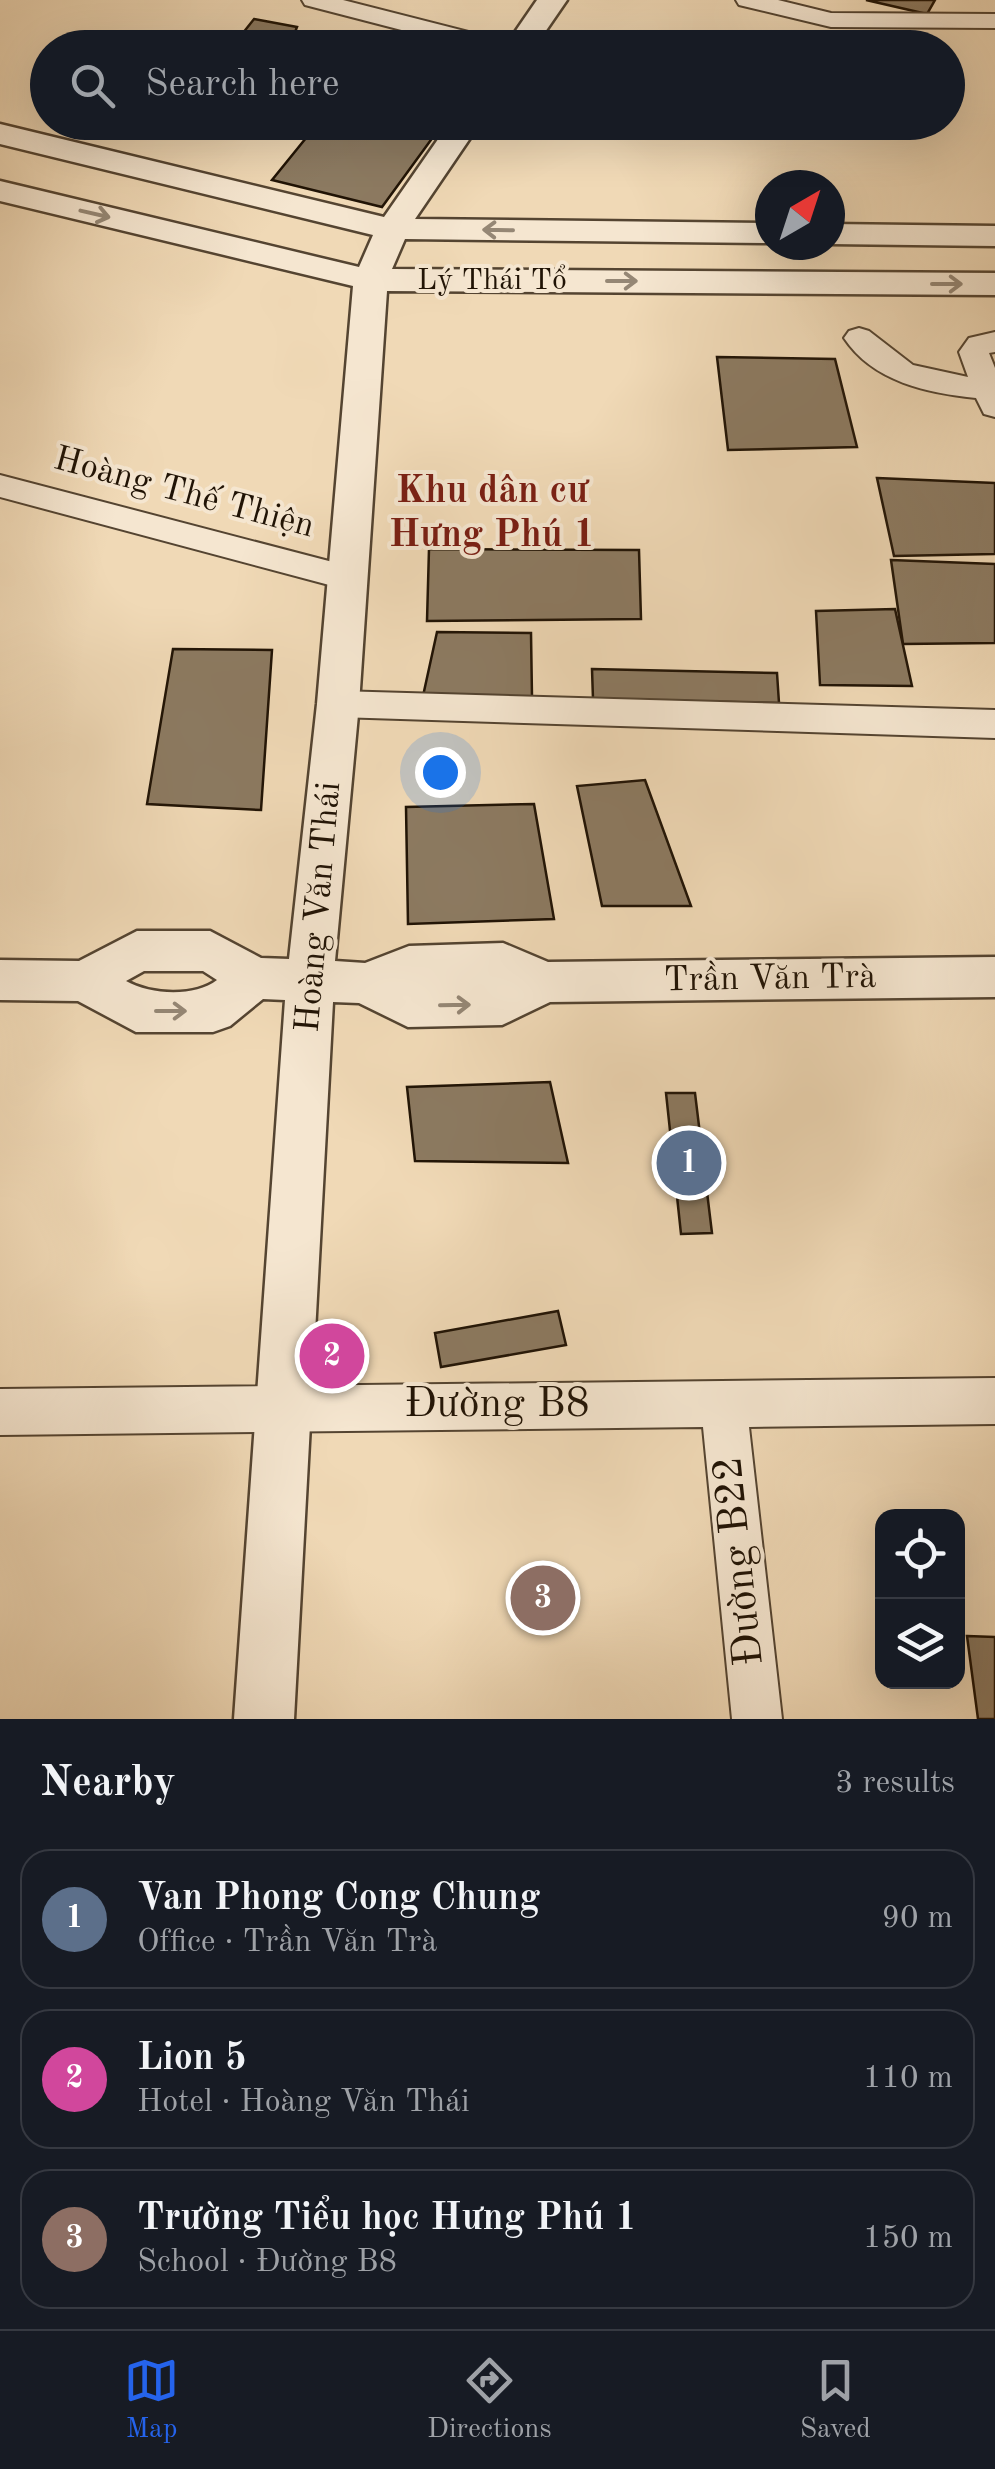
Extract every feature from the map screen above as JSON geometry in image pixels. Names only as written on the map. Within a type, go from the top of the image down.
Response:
[{"type":"street","points":[[314,0],[432,30]]},
{"type":"street","points":[[531,30],[552,0]]},
{"type":"street","points":[[748,0],[831,20],[995,22]]},
{"type":"street","name":"Lý Thái Tổ","points":[[0,134],[392,229],[755,233]]},
{"type":"street","name":"Hoàng Văn Thái","points":[[264,1719],[310,981],[338,704],[371,280],[392,229],[454,140]]},
{"type":"street","name":"Lý Thái Tổ","points":[[0,192],[371,280],[995,284]]},
{"type":"street","points":[[845,234],[995,236]]},
{"type":"street","points":[[859,338],[882,362],[920,380],[992,398]]},
{"type":"street","points":[[992,398],[974,348],[995,342]]},
{"type":"street","name":"Hoàng Thế Thiện","points":[[0,486],[348,578]]},
{"type":"street","points":[[338,704],[995,724]]},
{"type":"street","name":"Trần Văn Trà","points":[[310,981],[366,984],[408,1006],[502,1004],[544,982],[995,977]]},
{"type":"street","points":[[0,980],[85,981],[136,1011],[213,1011],[254,978],[310,981]]},
{"type":"street","name":"Đường B8","points":[[0,1412],[995,1401]]},
{"type":"street","name":"Đường B22","points":[[722,1403],[757,1719]]},
{"type":"building","points":[[866,0],[935,0],[927,14]]},
{"type":"building","points":[[254,19],[297,27],[296,30],[245,30]]},
{"type":"building","points":[[304,140],[431,140],[382,207],[272,180]]},
{"type":"building","points":[[717,357],[835,359],[857,447],[728,450]]},
{"type":"building","points":[[877,478],[995,483],[995,554],[894,556]]},
{"type":"building","points":[[429,549],[639,550],[641,619],[427,621]]},
{"type":"building","points":[[891,560],[995,564],[995,643],[903,644]]},
{"type":"building","points":[[895,609],[912,686],[820,685],[816,611]]},
{"type":"building","points":[[437,632],[531,633],[532,697],[423,696]]},
{"type":"building","points":[[173,649],[272,650],[261,810],[147,804]]},
{"type":"building","points":[[592,669],[777,673],[779,703],[593,699]]},
{"type":"building","points":[[645,780],[691,906],[602,906],[577,786]]},
{"type":"building","points":[[534,804],[554,919],[408,924],[406,807]]},
{"type":"building","points":[[550,1082],[568,1163],[415,1161],[407,1087]]},
{"type":"building","points":[[666,1093],[695,1093],[712,1233],[681,1234]]},
{"type":"building","points":[[558,1311],[566,1345],[441,1367],[435,1333]]},
{"type":"building","points":[[967,1636],[995,1637],[995,1719],[978,1719]]},
{"type":"place","name":"Van Phong Cong Chung","points":[[689,1163]]},
{"type":"place","name":"Lion 5","points":[[332,1356]]},
{"type":"place","name":"Trường Tiểu học Hưng Phú 1","points":[[543,1598]]},
{"type":"district","name":"Khu dân cư Hưng Phú 1","points":[[492,514]]}]
